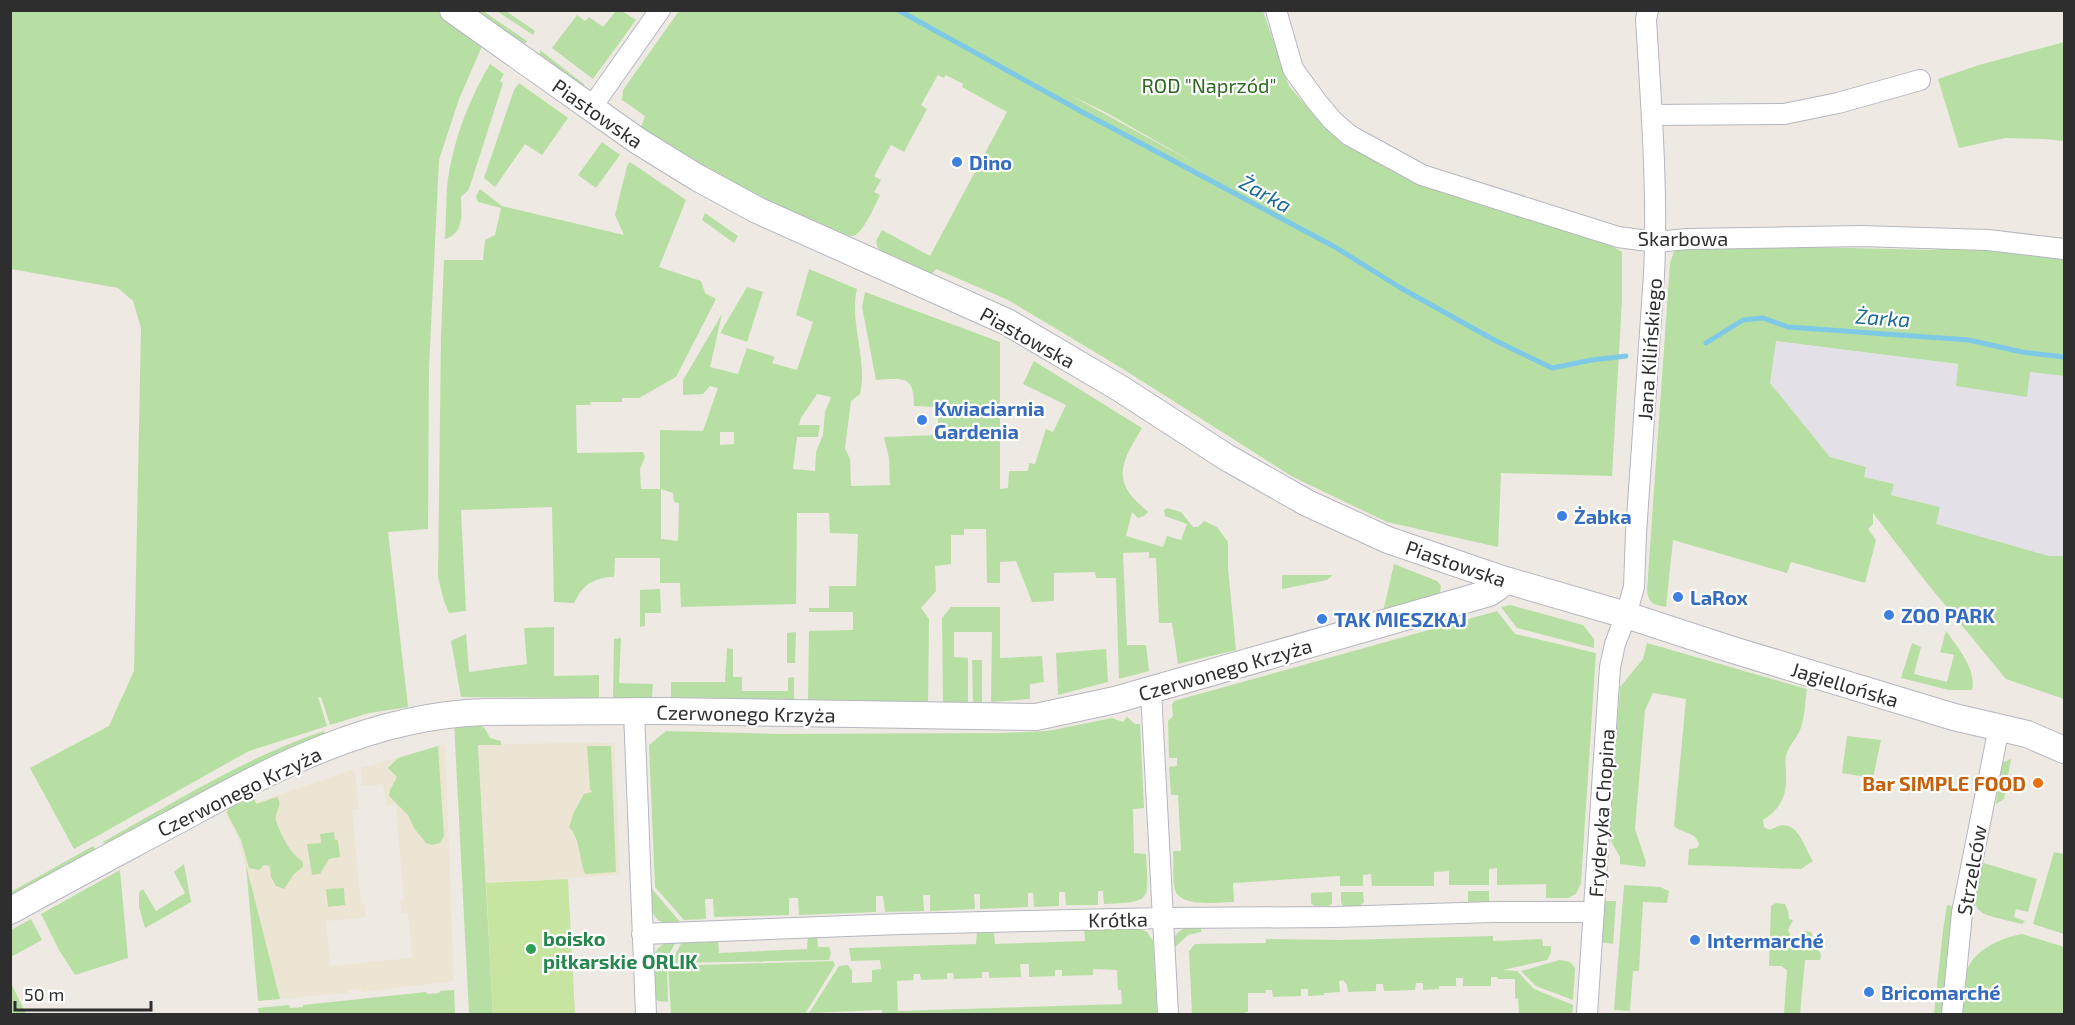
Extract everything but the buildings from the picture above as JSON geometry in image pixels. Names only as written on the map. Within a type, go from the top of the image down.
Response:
[{"type":"street","name":"Piastowska","points":[[453,10],[662,157],[757,210],[1007,322],[1121,389],[1226,457],[1307,502],[1388,540],[1502,579],[1626,615]]},
{"type":"street","points":[[591,108],[660,10]]},
{"type":"street","name":"Skarbowa","points":[[1276,10],[1293,69],[1332,120],[1349,135],[1422,176],[1618,237],[1656,242],[1860,236],[1988,240],[2064,249]]},
{"type":"street","name":"Jana Kilińskiego","points":[[1626,615],[1634,587],[1635,533],[1656,242],[1646,19],[1648,10]]},
{"type":"street","points":[[1652,115],[1784,114],[1838,103],[1920,80]]},
{"type":"street","points":[[1443,606],[1453,596],[1455,590],[1449,561]]},
{"type":"street","name":"Czerwonego Krzyża","points":[[10,911],[291,760],[375,729],[458,713],[634,711],[1036,717],[1115,700],[1490,593],[1498,587],[1502,579]]},
{"type":"street","name":"Jagiellońska","points":[[1626,615],[1954,717],[2027,734],[2064,750]]},
{"type":"street","name":"Fryderyka Chopina","points":[[1587,1014],[1612,654],[1626,615]]},
{"type":"street","points":[[1151,690],[1168,1014]]},
{"type":"street","points":[[634,711],[646,1014]]},
{"type":"street","name":"Strzelców","points":[[1952,1014],[1962,913],[1998,728]]},
{"type":"street","points":[[2027,734],[2064,739]]},
{"type":"street","name":"Krótka","points":[[642,934],[900,924],[1594,912]]},
{"type":"shaded area","points":[[1775,341],[1958,364],[2027,397],[2030,372],[2064,376],[2064,556],[2049,556],[1935,524],[1940,507],[1890,494],[1864,477],[1866,467],[1830,457],[1770,383]]},
{"type":"shaded area","points":[[614,743],[620,875],[486,883],[478,744]]},
{"type":"shaded area","points":[[445,744],[454,981],[362,992],[361,989],[349,990],[348,993],[280,999],[239,841],[225,813],[227,806],[253,791],[257,802],[355,769],[359,808],[352,810],[361,904],[365,905],[366,917],[326,921],[330,966],[412,958],[408,913],[402,913],[400,901],[404,900],[396,805],[386,806],[383,784],[362,786],[361,768]]},
{"type":"green space","points":[[10,11],[437,11],[483,44],[459,99],[439,160],[429,368],[428,529],[388,532],[408,707],[369,713],[330,725],[321,697],[318,697],[327,726],[249,751],[74,849],[30,768],[109,726],[134,671],[141,328],[133,301],[118,288],[11,269]]},
{"type":"green space","points":[[469,11],[483,11],[527,41],[524,45]]},
{"type":"green space","points":[[497,11],[506,11],[535,31],[533,35]]},
{"type":"green space","points":[[616,11],[622,11],[636,20],[593,79],[552,48],[577,15],[585,21],[589,17],[603,27]]},
{"type":"green space","name":"ROD \"Naprzód\"","points":[[679,11],[1263,11],[1289,86],[1323,125],[1350,145],[1603,241],[1622,252],[1622,299],[1612,476],[1501,473],[1498,547],[1387,522],[1293,477],[1123,369],[1008,300],[936,269],[932,274],[884,253],[878,248],[876,241],[882,230],[930,256],[1007,112],[962,87],[963,84],[946,75],[944,78],[938,75],[921,105],[927,109],[904,152],[891,145],[874,176],[881,180],[874,192],[880,195],[864,225],[853,236],[839,231],[836,234],[726,181],[645,132],[641,127],[645,116],[622,100],[623,90]],"holes":[[[1070,95],[1107,113],[1198,165]]]},
{"type":"green space","points":[[2064,42],[2064,141],[2005,138],[1959,148],[1938,79],[1979,65]]},
{"type":"green space","points":[[540,50],[585,85],[581,85],[540,57]]},
{"type":"green space","points":[[490,64],[504,74],[500,81],[503,83],[469,189],[461,197],[459,228],[445,239],[447,187],[457,139],[468,108]]},
{"type":"green space","points":[[519,83],[568,118],[542,155],[525,144],[495,187],[484,178],[514,90]]},
{"type":"green space","points":[[602,142],[620,155],[596,188],[578,175]]},
{"type":"green space","points":[[630,162],[686,200],[659,267],[701,281],[705,293],[716,299],[676,377],[639,398],[622,398],[622,402],[591,402],[590,405],[576,405],[577,453],[643,452],[645,457],[640,469],[641,489],[660,489],[660,430],[703,431],[718,388],[710,386],[703,394],[683,395],[683,380],[722,314],[710,367],[738,374],[747,348],[775,357],[772,363],[797,370],[813,322],[796,315],[809,269],[857,289],[855,315],[862,381],[860,394],[851,401],[845,448],[850,459],[851,486],[890,485],[889,458],[884,437],[938,435],[938,407],[914,406],[912,388],[905,381],[900,379],[876,380],[862,307],[865,292],[1000,342],[1000,489],[1008,488],[1009,471],[1028,471],[1029,463],[1035,464],[1046,429],[1053,432],[1066,405],[1023,384],[1034,361],[1142,428],[1129,451],[1123,467],[1123,475],[1128,491],[1148,512],[1138,518],[1132,512],[1126,536],[1163,547],[1167,536],[1181,540],[1187,524],[1165,516],[1164,510],[1167,508],[1181,512],[1193,527],[1198,527],[1204,521],[1217,527],[1228,542],[1228,568],[1236,650],[1178,664],[1172,623],[1159,623],[1156,558],[1149,558],[1149,552],[1123,553],[1127,645],[1146,645],[1149,671],[1119,679],[1116,578],[1096,578],[1095,572],[1054,573],[1054,601],[1032,602],[1016,561],[1000,562],[1000,583],[987,583],[986,529],[964,529],[964,535],[951,535],[951,564],[935,566],[936,591],[921,608],[929,619],[928,703],[808,700],[809,631],[853,630],[853,612],[809,612],[809,608],[829,608],[829,586],[856,586],[858,534],[830,533],[829,513],[797,513],[796,604],[681,607],[680,583],[660,583],[660,558],[615,558],[614,577],[601,578],[590,583],[581,591],[574,603],[554,602],[552,507],[461,510],[466,611],[449,613],[438,577],[444,260],[483,260],[485,240],[495,235],[501,208],[478,202],[476,196],[480,189],[502,206],[624,235],[615,215]],"holes":[[[817,394],[831,397],[825,412],[823,435],[816,452],[815,471],[793,469],[797,437],[818,437],[820,425],[799,425]],[[720,432],[734,432],[734,444],[720,445]],[[661,489],[673,493],[674,502],[679,503],[678,541],[661,539]]]},
{"type":"green space","points":[[705,213],[738,236],[734,243],[702,220]]},
{"type":"green space","points":[[1683,246],[1932,250],[1966,248],[2064,259],[2064,376],[2030,372],[2027,397],[1956,386],[1958,364],[1776,341],[1770,383],[1830,457],[1866,467],[1864,477],[1894,484],[1891,495],[1940,507],[1936,524],[2049,556],[2064,556],[2064,699],[2006,679],[1873,513],[1873,524],[1868,529],[1876,540],[1865,583],[1791,562],[1787,573],[1673,540],[1666,607],[1650,601],[1647,590],[1670,263],[1674,252]]},
{"type":"green space","points":[[747,287],[763,292],[747,342],[720,333]]},
{"type":"green space","points":[[1394,564],[1437,581],[1441,586],[1440,593],[1383,612]]},
{"type":"green space","points":[[1282,575],[1333,575],[1327,580],[1282,589]]},
{"type":"green space","points":[[660,589],[661,613],[645,613],[645,626],[640,627],[640,590]]},
{"type":"green space","points":[[1510,605],[1583,625],[1594,639],[1594,648],[1517,628],[1501,607]]},
{"type":"green space","points":[[951,607],[1000,607],[1000,658],[1042,656],[1044,682],[1030,684],[1030,699],[991,702],[992,632],[954,632],[954,657],[968,658],[968,702],[943,702],[942,618]]},
{"type":"green space","points":[[1497,611],[1515,634],[1596,653],[1581,883],[1576,894],[1568,898],[1546,898],[1546,884],[1497,885],[1497,868],[1489,869],[1489,885],[1449,885],[1449,871],[1434,872],[1434,886],[1372,886],[1371,874],[1363,875],[1363,886],[1340,886],[1340,876],[1233,883],[1234,902],[1201,903],[1179,896],[1175,890],[1173,876],[1173,851],[1181,851],[1178,795],[1171,795],[1169,767],[1177,766],[1177,758],[1169,758],[1168,721],[1173,716],[1174,701]]},
{"type":"green space","points":[[554,627],[554,676],[599,675],[599,698],[461,697],[451,641],[466,634],[469,672],[527,664],[524,628]]},
{"type":"green space","points":[[1946,631],[1969,666],[1973,682],[1972,690],[1949,690],[1901,678],[1912,643],[1921,647],[1914,674],[1947,682],[1954,655],[1940,652]]},
{"type":"green space","points":[[796,632],[795,663],[787,663],[787,633]]},
{"type":"green space","points":[[621,638],[619,683],[653,684],[652,698],[613,698],[614,639]]},
{"type":"green space","points":[[1647,643],[1807,689],[1802,725],[1786,755],[1786,781],[1782,800],[1775,811],[1763,820],[1764,827],[1770,830],[1779,826],[1793,828],[1813,861],[1801,869],[1688,865],[1689,849],[1697,848],[1699,844],[1695,837],[1674,826],[1686,699],[1653,693],[1645,710],[1635,829],[1646,862],[1645,867],[1620,864],[1620,857],[1609,838],[1620,687],[1643,659]]},
{"type":"green space","points":[[727,648],[733,649],[733,677],[742,677],[742,691],[788,691],[788,678],[794,677],[794,699],[671,698],[671,682],[725,682]]},
{"type":"green space","points":[[1106,649],[1108,682],[1058,695],[1056,653]]},
{"type":"green space","points":[[972,660],[982,660],[982,702],[973,702]]},
{"type":"green space","points":[[1127,717],[1135,724],[1140,724],[1144,808],[1133,809],[1134,853],[1146,854],[1147,890],[1140,900],[1104,904],[1103,891],[1098,891],[1098,905],[1066,905],[1065,892],[1059,892],[1059,906],[1034,907],[1033,893],[1028,893],[1028,907],[980,909],[980,894],[974,894],[975,909],[930,911],[930,895],[923,895],[924,911],[885,912],[883,896],[876,896],[876,912],[799,915],[798,898],[789,898],[789,915],[714,917],[713,899],[705,899],[706,919],[684,920],[655,887],[649,745],[666,731],[780,734],[1004,733],[1048,731],[1112,718],[1123,722]]},
{"type":"green space","points":[[454,722],[479,723],[490,738],[501,741],[501,745],[478,745],[493,1014],[469,1014]]},
{"type":"green space","points":[[324,731],[326,735],[105,846],[103,842],[211,781],[267,754]]},
{"type":"green space","points":[[1847,736],[1881,740],[1873,778],[1842,773]]},
{"type":"green space","points":[[438,746],[444,836],[440,843],[432,845],[426,843],[414,828],[408,815],[389,796],[397,777],[388,768],[398,758]]},
{"type":"green space","points":[[587,746],[611,746],[616,872],[585,874],[577,842],[569,827],[584,794],[592,792]]},
{"type":"green space","points":[[2011,759],[2004,799],[1996,804],[2001,763]]},
{"type":"green space","points":[[252,793],[256,804],[277,797],[280,803],[276,818],[278,827],[290,849],[303,862],[303,867],[294,874],[284,889],[276,886],[271,877],[270,866],[264,865],[259,870],[249,868],[241,840],[227,813],[229,807]]},
{"type":"green space","points":[[334,832],[335,840],[338,840],[340,857],[329,859],[320,874],[312,875],[307,844],[321,843],[320,834]]},
{"type":"green space","points":[[93,846],[97,851],[11,904],[11,892]]},
{"type":"green space","points":[[2054,852],[2064,854],[2064,934],[2033,924]]},
{"type":"green space","points":[[1980,862],[2037,879],[2028,912],[2016,909],[2014,917],[2025,921],[2022,924],[1992,917],[1978,909],[1975,893]]},
{"type":"green space","points":[[184,864],[191,902],[145,928],[139,907],[139,892],[143,889],[156,911],[185,893],[174,872]]},
{"type":"green space","points":[[246,865],[280,999],[258,1001]]},
{"type":"green space","points":[[120,870],[128,958],[75,975],[59,950],[41,914]]},
{"type":"green space","name":"boisko piłkarskie ORLIK","points":[[568,879],[575,1014],[493,1014],[486,883]]},
{"type":"green space","points":[[1624,885],[1660,887],[1669,891],[1667,903],[1643,902],[1639,971],[1633,971],[1630,1011],[1614,1010]]},
{"type":"green space","points":[[344,888],[345,905],[328,907],[326,889]]},
{"type":"green space","points":[[650,889],[681,923],[664,923],[655,917]]},
{"type":"green space","points":[[1468,891],[1489,891],[1489,905],[1468,905]]},
{"type":"green space","points":[[1332,892],[1332,903],[1329,906],[1314,906],[1311,903],[1311,893]]},
{"type":"green space","points":[[1341,892],[1363,892],[1364,902],[1360,906],[1343,906]]},
{"type":"green space","points":[[1605,901],[1616,901],[1613,944],[1601,942],[1601,910]]},
{"type":"green space","points":[[1776,903],[1785,904],[1789,919],[1793,920],[1788,930],[1791,937],[1799,939],[1805,931],[1811,932],[1821,955],[1820,960],[1805,960],[1800,1014],[1784,1014],[1787,970],[1781,966],[1769,966],[1771,906]]},
{"type":"green space","points":[[1947,905],[1953,906],[1944,1014],[1934,1014],[1943,930]]},
{"type":"green space","points":[[31,919],[42,940],[11,957],[11,930]]},
{"type":"green space","points":[[1202,924],[1201,932],[1188,935],[1174,948],[1172,941],[1180,930]]},
{"type":"green space","points":[[1084,928],[1139,928],[1147,932],[1153,941],[1157,1014],[825,1014],[882,1013],[882,1010],[809,1013],[839,966],[848,965],[852,971],[852,983],[872,982],[872,970],[881,969],[880,960],[851,961],[849,948],[976,944],[977,932],[994,932],[995,944],[1085,941]],"holes":[[[1020,964],[1029,964],[1029,977],[1055,976],[1055,970],[1062,970],[1062,976],[1093,975],[1093,969],[1117,970],[1118,990],[1121,990],[1122,1004],[898,1011],[897,981],[913,980],[914,974],[920,974],[921,980],[947,979],[947,973],[953,973],[954,979],[982,978],[982,972],[989,972],[989,978],[1021,977]]]},
{"type":"green space","points":[[808,934],[817,936],[818,947],[829,947],[831,953],[829,960],[671,963],[683,940],[718,938],[719,953],[807,949]]},
{"type":"green space","points":[[2022,934],[2064,947],[2064,1014],[1960,1014],[1966,972],[1975,957],[1997,942]]},
{"type":"green space","points":[[1493,936],[1493,941],[1542,939],[1543,946],[1551,946],[1551,953],[1547,960],[1503,970],[1517,971],[1534,989],[1573,1005],[1572,1014],[1472,1014],[1519,1013],[1518,999],[1515,998],[1515,979],[1491,977],[1491,986],[1463,986],[1463,978],[1456,978],[1456,986],[1439,986],[1439,989],[1423,990],[1423,983],[1416,983],[1415,990],[1384,991],[1383,984],[1376,984],[1376,991],[1348,992],[1343,980],[1339,981],[1340,992],[1324,993],[1324,995],[1308,996],[1308,989],[1301,989],[1301,996],[1273,997],[1272,990],[1266,990],[1265,993],[1248,993],[1248,1012],[1245,1014],[1192,1014],[1189,951],[1195,944],[1266,943],[1266,939],[1342,940]]},
{"type":"green space","points":[[677,940],[665,962],[653,962],[660,946]]},
{"type":"green space","points":[[1560,960],[1570,962],[1575,968],[1573,1000],[1536,986],[1521,971]]},
{"type":"green space","points":[[833,961],[835,965],[805,1014],[671,1014],[668,966]]},
{"type":"green space","points":[[652,968],[667,968],[668,1002],[658,1001],[654,996]]},
{"type":"green space","points":[[11,983],[26,1014],[11,1014]]},
{"type":"green space","points":[[454,990],[455,1014],[259,1014],[258,1008],[289,1005],[290,1008],[303,1007],[303,1005]]},
{"type":"waterway","name":"Żarka","points":[[898,10],[1084,113],[1335,247],[1399,287],[1496,341],[1552,368],[1626,356]]},
{"type":"waterway","name":"Żarka","points":[[1706,343],[1743,320],[1763,318],[1788,327],[1969,340],[2022,352],[2064,357]]},
{"type":"place","name":"Dino","points":[[957,162]]},
{"type":"place","name":"Kwiaciarnia Gardenia","points":[[922,420]]},
{"type":"place","name":"Żabka","points":[[1562,516]]},
{"type":"place","name":"LaRox","points":[[1678,597]]},
{"type":"place","name":"ZOO PARK","points":[[1889,615]]},
{"type":"place","name":"TAK MIESZKAJ","points":[[1322,619]]},
{"type":"place","name":"Bar SIMPLE FOOD","points":[[2038,783]]},
{"type":"place","name":"Intermarché","points":[[1695,940]]},
{"type":"place","name":"boisko piłkarskie ORLIK","points":[[531,949]]},
{"type":"place","name":"Bricomarché","points":[[1869,992]]}]
